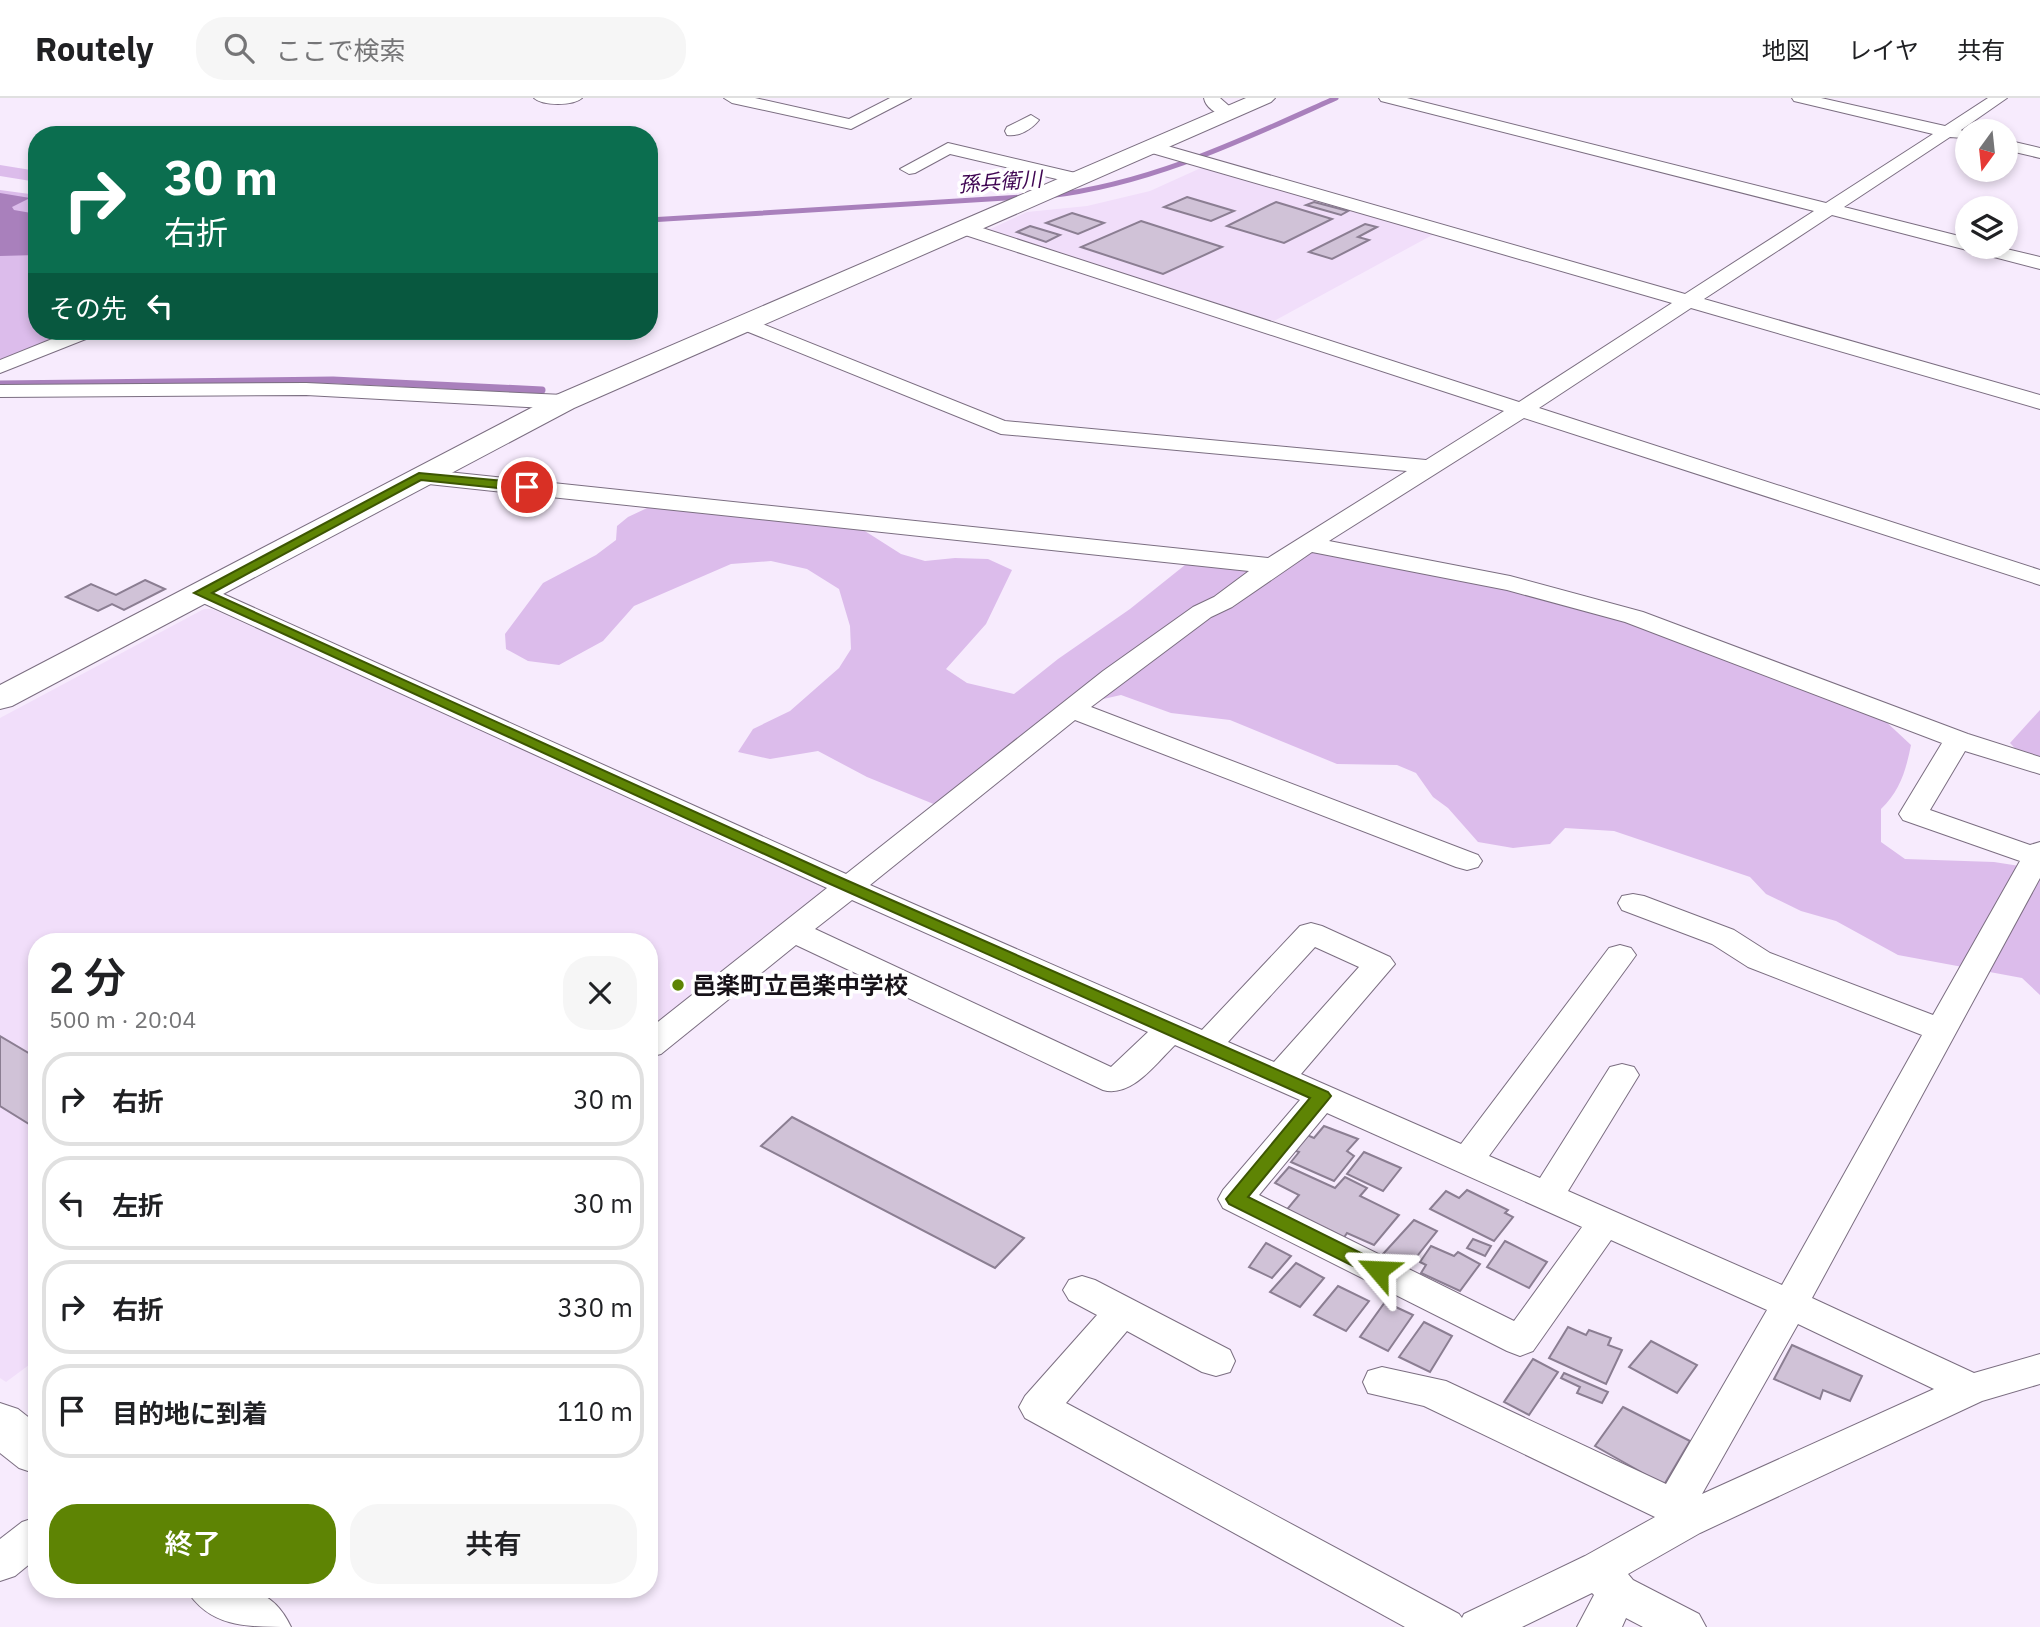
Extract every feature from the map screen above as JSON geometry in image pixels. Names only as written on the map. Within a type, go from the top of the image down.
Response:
[{"type":"street","points":[[542,98],[574,98]]},
{"type":"street","points":[[732,98],[851,124],[903,98]]},
{"type":"street","points":[[1195,98],[1218,104],[1264,98]]},
{"type":"street","points":[[1387,98],[1955,241]]},
{"type":"street","points":[[1800,98],[1955,134]]},
{"type":"street","points":[[658,1039],[1071,709],[1202,612],[1254,582],[1272,566],[1523,409],[1999,98]]},
{"type":"street","points":[[0,699],[564,402],[1151,147],[1218,104]]},
{"type":"street","points":[[1013,131],[1031,120]]},
{"type":"street","points":[[1151,147],[2040,402]]},
{"type":"street","points":[[909,169],[948,148],[1078,179]]},
{"type":"street","points":[[2018,148],[2040,153]]},
{"type":"street","points":[[963,228],[2040,578]]},
{"type":"street","points":[[2018,258],[2040,263]]},
{"type":"street","points":[[743,323],[1001,426],[1433,467]]},
{"type":"street","points":[[0,366],[66,340]]},
{"type":"street","points":[[0,391],[306,389],[564,402]]},
{"type":"street","points":[[419,476],[1272,566]]},
{"type":"street","points":[[1310,544],[1510,583],[1634,617],[1958,740],[2040,766]]},
{"type":"street","points":[[201,593],[849,887],[1790,1304],[1971,1389]]},
{"type":"street","points":[[1071,709],[1466,861]]},
{"type":"street","points":[[1479,1627],[1605,1596],[1680,1514],[1790,1304],[2038,854],[1913,814],[1958,740]]},
{"type":"street","points":[[1633,903],[1723,937],[1759,960],[1941,1030]]},
{"type":"street","points":[[793,931],[1115,1082],[1171,1030]]},
{"type":"street","points":[[1207,1045],[1311,933],[1379,964],[1279,1077]]},
{"type":"street","points":[[1467,1161],[1620,955]]},
{"type":"street","points":[[1547,1196],[1622,1075]]},
{"type":"street","points":[[1322,1096],[1236,1199],[1520,1341],[1605,1221]]},
{"type":"street","points":[[1082,1290],[1216,1361]]},
{"type":"street","points":[[1123,1311],[1040,1407],[1444,1627]]},
{"type":"street","points":[[1382,1382],[1432,1392],[1680,1514],[1971,1389],[2040,1368]]},
{"type":"street","points":[[0,1424],[28,1445]]},
{"type":"street","points":[[0,1563],[28,1541]]},
{"type":"street","points":[[1605,1596],[1684,1627]]},
{"type":"street","points":[[225,1598],[262,1627]]},
{"type":"shaded area","points":[[0,165],[28,170],[28,181],[0,176]]},
{"type":"shaded area","points":[[1203,167],[1436,233],[1274,321],[986,231],[1027,212],[1087,206],[1150,191]]},
{"type":"shaded area","points":[[0,190],[28,194],[28,340],[51,340],[0,360]]},
{"type":"shaded area","points":[[0,193],[28,198],[12,207],[14,210],[28,212],[28,255],[0,256]]},
{"type":"shaded area","points":[[662,501],[846,519],[901,554],[925,561],[988,559],[1012,570],[986,624],[946,669],[967,683],[1014,694],[1058,659],[1130,609],[1190,561],[1277,571],[1308,551],[1506,589],[1627,622],[1882,718],[1911,745],[1901,780],[1881,809],[1881,842],[1905,859],[1994,862],[2038,869],[2040,865],[2040,995],[2022,978],[1898,955],[1836,921],[1801,911],[1766,894],[1750,877],[1614,831],[1565,828],[1550,844],[1513,848],[1478,842],[1448,808],[1433,797],[1416,773],[1397,765],[1337,764],[1230,720],[1171,713],[1121,695],[1059,709],[941,807],[867,777],[818,751],[770,759],[738,752],[753,729],[790,711],[839,668],[851,649],[850,626],[839,589],[807,569],[771,561],[731,564],[634,606],[603,641],[559,665],[528,661],[506,649],[505,634],[543,583],[596,555],[616,540],[617,526],[628,517]]},
{"type":"shaded area","name":"邑楽町立邑楽中学校","points":[[204,609],[212,609],[825,881],[827,892],[658,1022],[658,933],[28,933],[28,1366],[6,1382],[0,1378],[0,718]]},
{"type":"shaded area","points":[[2040,710],[2040,762],[2023,757],[2010,743]]},
{"type":"building","points":[[1187,197],[1234,211],[1211,221],[1164,207]]},
{"type":"building","points":[[1276,202],[1332,219],[1284,243],[1227,226]]},
{"type":"building","points":[[1314,202],[1348,211],[1341,215],[1306,205]]},
{"type":"building","points":[[1072,213],[1104,223],[1078,234],[1046,223]]},
{"type":"building","points":[[1141,221],[1222,247],[1163,274],[1081,247]]},
{"type":"building","points":[[1365,224],[1377,227],[1358,237],[1369,240],[1332,259],[1309,252]]},
{"type":"building","points":[[1030,226],[1060,235],[1046,242],[1017,232]]},
{"type":"building","points":[[145,580],[165,589],[124,610],[112,604],[98,611],[66,597],[91,584],[116,595]]},
{"type":"building","points":[[0,1036],[28,1053],[28,1123],[0,1106]]},
{"type":"building","points":[[792,1117],[1024,1238],[995,1268],[761,1146]]},
{"type":"building","points":[[1324,1126],[1358,1139],[1347,1151],[1354,1156],[1334,1181],[1291,1162],[1299,1152],[1293,1150],[1307,1135],[1314,1138]]},
{"type":"building","points":[[1364,1152],[1401,1168],[1383,1191],[1347,1174]]},
{"type":"building","points":[[1289,1167],[1335,1188],[1345,1177],[1367,1188],[1360,1196],[1399,1215],[1374,1245],[1347,1233],[1343,1239],[1284,1213],[1299,1195],[1275,1183]]},
{"type":"building","points":[[1467,1190],[1508,1210],[1505,1213],[1513,1217],[1494,1241],[1430,1209],[1446,1191],[1459,1198]]},
{"type":"building","points":[[1414,1220],[1437,1231],[1414,1260],[1410,1258],[1405,1265],[1383,1254]]},
{"type":"building","points":[[1473,1239],[1491,1246],[1485,1256],[1467,1248]]},
{"type":"building","points":[[1505,1241],[1547,1262],[1529,1288],[1487,1267]]},
{"type":"building","points":[[1266,1243],[1291,1256],[1272,1278],[1249,1267]]},
{"type":"building","points":[[1431,1246],[1454,1256],[1458,1252],[1480,1264],[1460,1291],[1421,1273],[1426,1265],[1420,1262]]},
{"type":"building","points":[[1296,1263],[1324,1278],[1300,1307],[1270,1292]]},
{"type":"building","points":[[1338,1286],[1369,1301],[1346,1331],[1314,1315]]},
{"type":"building","points":[[1385,1302],[1413,1315],[1388,1351],[1360,1337]]},
{"type":"building","points":[[1424,1322],[1452,1336],[1430,1372],[1399,1357]]},
{"type":"building","points":[[1568,1327],[1586,1335],[1589,1330],[1611,1338],[1608,1345],[1622,1350],[1606,1384],[1549,1358]]},
{"type":"building","points":[[1651,1341],[1697,1365],[1677,1393],[1629,1367]]},
{"type":"building","points":[[1792,1345],[1862,1376],[1850,1401],[1823,1390],[1820,1399],[1774,1379]]},
{"type":"building","points":[[1533,1359],[1558,1372],[1529,1415],[1504,1402]]},
{"type":"building","points":[[1564,1373],[1608,1392],[1602,1403],[1577,1393],[1580,1387],[1561,1378]]},
{"type":"building","points":[[1623,1407],[1690,1441],[1664,1485],[1595,1446]]},
{"type":"waterway","name":"孫兵衛川","points":[[1048,196],[1123,182],[1160,171],[1231,144],[1336,98]]},
{"type":"waterway","name":"孫兵衛川","points":[[658,219],[1024,197]]},
{"type":"waterway","points":[[0,384],[333,380],[542,390]]},
{"type":"place","name":"邑楽町立邑楽中学校","points":[[678,985]]},
{"type":"route","points":[[527,487],[419,476],[201,593],[824,876],[1322,1096],[1236,1199],[1378,1270]]}]
